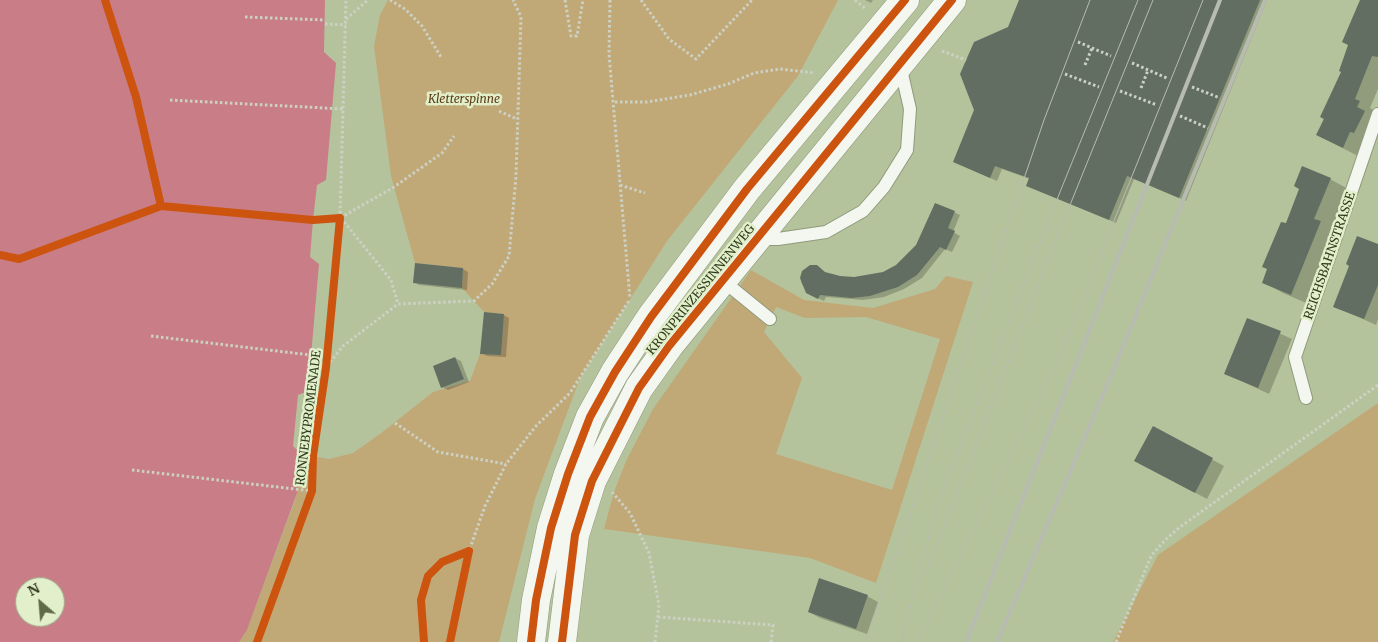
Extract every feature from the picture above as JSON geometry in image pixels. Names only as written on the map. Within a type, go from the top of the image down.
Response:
[{"type":"main road","name":"KRONPRINZESSINNENWEG","points":[[531,642],[536,600],[551,528],[568,474],[590,417],[615,372],[696,256],[839,78],[906,0]]},
{"type":"main road","name":"KRONPRINZESSINNENWEG","points":[[562,642],[575,535],[592,481],[640,388],[669,346],[722,280],[952,0]]},
{"type":"main road","points":[[696,256],[722,280]]},
{"type":"lane","points":[[756,239],[778,239],[826,232],[864,211],[884,187],[907,150],[910,109],[900,64]]},
{"type":"lane","name":"REICHSBAHNSTRASSE","points":[[1306,398],[1295,358],[1378,114]]},
{"type":"lane","points":[[722,280],[770,319]]},
{"type":"path","points":[[346,19],[368,0]]},
{"type":"path","points":[[390,0],[405,9],[422,26],[441,56]]},
{"type":"path","points":[[326,368],[343,346],[398,304],[474,301],[492,284],[509,256],[516,176],[521,17],[513,0]]},
{"type":"path","points":[[565,0],[570,36],[577,36],[583,0]]},
{"type":"path","points":[[450,642],[469,551],[485,506],[506,464],[536,426],[570,393],[630,299],[615,136],[615,102],[609,54],[610,0]]},
{"type":"path","points":[[640,0],[669,39],[696,59],[752,0]]},
{"type":"path","points":[[245,17],[346,25]]},
{"type":"path","points":[[1078,42],[1111,56]]},
{"type":"path","points":[[1085,66],[1092,48]]},
{"type":"path","points":[[942,51],[966,60]]},
{"type":"path","points":[[1132,63],[1167,78]]},
{"type":"path","points":[[615,102],[647,102],[690,95],[754,74],[780,69],[807,71],[839,78]]},
{"type":"path","points":[[1141,88],[1148,70]]},
{"type":"path","points":[[1065,74],[1099,87]]},
{"type":"path","points":[[1192,87],[1220,98]]},
{"type":"path","points":[[1120,91],[1157,106]]},
{"type":"path","points":[[170,100],[344,109]]},
{"type":"path","points":[[499,111],[517,119]]},
{"type":"path","points":[[1180,116],[1208,128]]},
{"type":"path","points":[[161,206],[313,220],[340,218],[394,187],[442,153],[454,136]]},
{"type":"path","points":[[620,185],[645,193]]},
{"type":"path","points":[[340,218],[391,280],[398,304]]},
{"type":"path","points":[[630,299],[652,317]]},
{"type":"path","points":[[151,336],[327,357]]},
{"type":"path","points":[[1116,642],[1151,556],[1165,540],[1180,527],[1378,385]]},
{"type":"path","points":[[395,423],[438,452],[506,464]]},
{"type":"path","points":[[132,470],[312,491]]},
{"type":"path","points":[[630,513],[648,553],[659,605],[655,642]]},
{"type":"path","points":[[424,642],[421,600],[428,576],[442,562],[469,551]]},
{"type":"path","points":[[658,617],[772,625],[771,642]]},
{"type":"green space","name":"Kletterspinne","points":[[388,0],[838,0],[798,76],[667,241],[580,378],[535,499],[499,642],[239,642],[247,630],[296,497],[301,454],[329,459],[353,453],[433,392],[470,381],[480,354],[501,355],[504,314],[484,312],[462,288],[463,268],[415,263],[391,176],[374,46],[380,15]]},
{"type":"green space","points":[[751,270],[804,300],[873,308],[935,289],[946,276],[973,282],[876,583],[810,558],[604,529],[614,492],[626,461],[653,409]],"holes":[[[776,307],[805,318],[866,317],[940,339],[892,490],[776,454],[802,378],[764,332]]]},
{"type":"green space","points":[[1378,403],[1378,642],[1113,642],[1158,555]]},
{"type":"shaded area","points":[[0,0],[325,0],[324,52],[336,63],[326,180],[317,185],[313,220],[310,257],[319,264],[308,391],[298,395],[293,446],[301,454],[297,493],[247,630],[239,642],[0,642]]},
{"type":"building","points":[[1019,0],[1260,0],[1179,198],[1127,176],[1109,220],[1026,186],[1029,178],[995,166],[990,178],[953,162],[974,110],[960,74],[974,42],[1008,27]]},
{"type":"building","points":[[1360,0],[1378,0],[1378,57],[1372,56],[1355,99],[1360,101],[1357,107],[1365,111],[1354,133],[1350,132],[1343,148],[1316,135],[1324,119],[1320,117],[1341,72],[1339,71],[1348,45],[1342,42]]},
{"type":"building","points":[[1302,166],[1331,178],[1314,219],[1321,221],[1291,295],[1262,283],[1267,269],[1262,267],[1281,222],[1286,223],[1299,189],[1294,186]]},
{"type":"building","points":[[935,203],[955,211],[948,228],[955,231],[946,250],[940,247],[917,275],[898,287],[870,296],[852,298],[820,295],[818,299],[806,293],[800,278],[802,271],[810,265],[817,265],[825,272],[854,277],[883,272],[896,265],[916,245]]},
{"type":"building","points":[[1357,236],[1378,244],[1378,285],[1364,319],[1333,307],[1349,266],[1346,264]]},
{"type":"building","points":[[415,263],[463,268],[462,288],[413,283]]},
{"type":"building","points":[[484,312],[504,314],[501,355],[480,354]]},
{"type":"building","points":[[1247,318],[1281,331],[1258,388],[1224,374]]},
{"type":"building","points":[[455,357],[464,379],[441,388],[433,366]]},
{"type":"building","points":[[1153,426],[1213,458],[1195,493],[1134,461]]},
{"type":"building","points":[[819,578],[868,595],[856,629],[808,612]]},
{"type":"ferry route","points":[[0,255],[19,259],[161,206],[136,97],[105,0]]},
{"type":"tram line","points":[[866,642],[1044,120],[1090,0]]},
{"type":"tram line","points":[[901,642],[937,505],[1138,0]]},
{"type":"tram line","points":[[926,574],[1051,252],[1153,0]]},
{"type":"tram line","points":[[918,642],[1055,367],[1203,0]]},
{"type":"railway","points":[[966,642],[1220,0]]},
{"type":"railway","points":[[997,642],[1111,376],[1265,0]]},
{"type":"cycle path","points":[[105,0],[136,97],[161,206]]},
{"type":"cycle path","points":[[531,642],[536,600],[551,528],[568,474],[590,417],[615,372],[651,317],[747,189],[905,0]]},
{"type":"cycle path","points":[[562,642],[575,535],[592,481],[639,388],[669,346],[952,0]]},
{"type":"cycle path","name":"RONNEBYPROMENADE","points":[[0,255],[19,259],[161,206],[313,220],[340,218],[326,368],[313,456],[312,491],[257,642]]},
{"type":"cycle path","points":[[424,642],[421,600],[428,576],[442,562],[469,551]]},
{"type":"cycle path","points":[[450,642],[469,551]]}]
